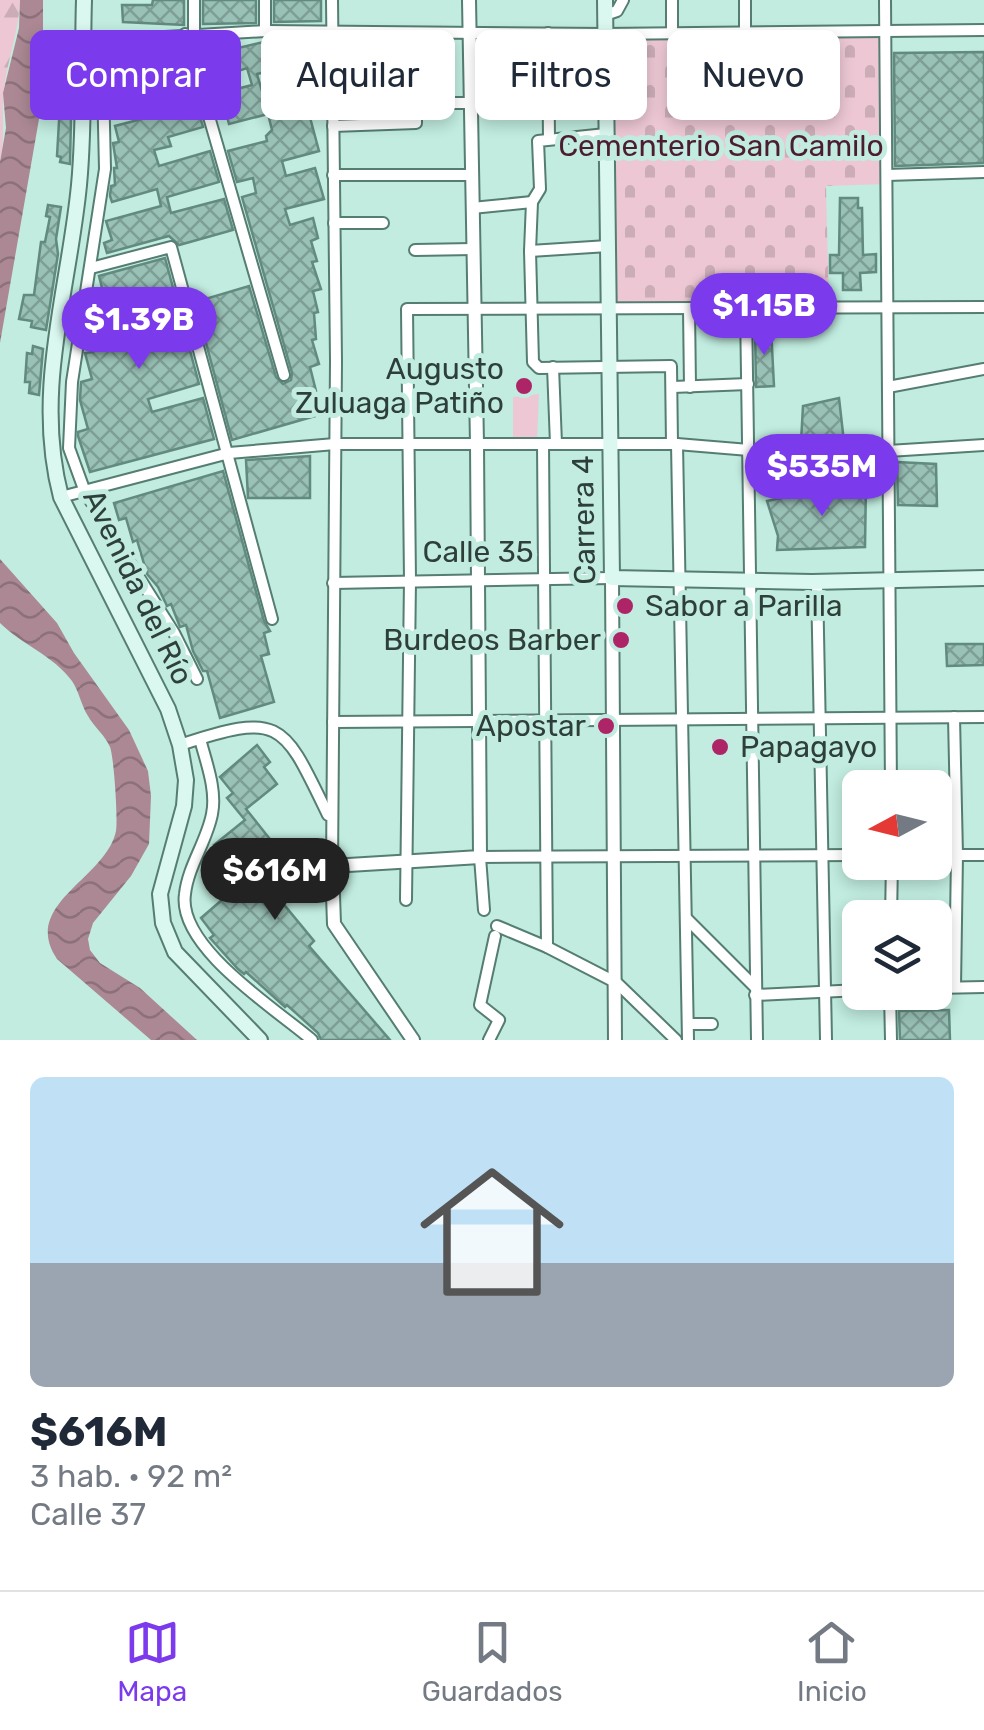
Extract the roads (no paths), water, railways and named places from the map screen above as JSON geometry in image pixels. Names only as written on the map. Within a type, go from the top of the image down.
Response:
[{"type":"main road","name":"Avenida del Río","points":[[83,30],[84,0]]},
{"type":"main road","name":"Avenida del Río","points":[[80,120],[79,185],[49,380],[50,438],[61,496],[168,709],[180,745],[186,780],[184,806],[160,894],[163,923],[175,952],[260,1040]]},
{"type":"main road","name":"Carrera 4","points":[[606,120],[612,578]]},
{"type":"main road","name":"Calle 35","points":[[612,578],[817,582],[984,578]]},
{"type":"street","points":[[190,30],[194,0]]},
{"type":"street","points":[[265,0],[265,30]]},
{"type":"street","points":[[332,0],[332,30]]},
{"type":"street","points":[[469,0],[480,856],[484,910]]},
{"type":"street","points":[[605,7],[618,11],[623,0]]},
{"type":"street","points":[[672,0],[672,30]]},
{"type":"street","points":[[745,0],[745,30]]},
{"type":"street","points":[[885,0],[891,770]]},
{"type":"street","points":[[838,30],[984,30]]},
{"type":"street","points":[[455,33],[475,33]]},
{"type":"street","points":[[455,99],[475,97]]},
{"type":"street","points":[[107,120],[105,169],[72,382],[68,432],[74,467],[86,492],[174,633],[197,679]]},
{"type":"street","points":[[214,120],[284,374]]},
{"type":"street","points":[[332,120],[334,924],[413,1040]]},
{"type":"street","points":[[332,126],[416,120]]},
{"type":"street","points":[[546,120],[540,189],[532,202],[529,308],[535,366],[672,368],[681,579],[688,1040]]},
{"type":"street","points":[[544,141],[606,134]]},
{"type":"street","points":[[887,175],[984,172]]},
{"type":"street","points":[[333,175],[472,176]]},
{"type":"street","points":[[472,208],[532,202]]},
{"type":"street","points":[[334,223],[383,222]]},
{"type":"street","points":[[91,268],[171,246],[272,618]]},
{"type":"street","points":[[530,251],[608,246]]},
{"type":"street","points":[[415,250],[473,248]]},
{"type":"street","points":[[406,900],[410,580],[407,310],[984,307]]},
{"type":"street","points":[[746,308],[757,1040]]},
{"type":"street","points":[[688,309],[690,387]]},
{"type":"street","points":[[553,368],[556,444]]},
{"type":"street","points":[[888,388],[984,369]]},
{"type":"street","points":[[673,387],[748,384]]},
{"type":"street","points":[[61,496],[230,453],[335,444],[674,444],[749,450],[888,451],[984,445]]},
{"type":"street","points":[[543,444],[547,947]]},
{"type":"street","name":"Calle 35","points":[[333,583],[612,578]]},
{"type":"street","name":"Carrera 4","points":[[612,578],[615,1040]]},
{"type":"street","points":[[817,582],[826,1040]]},
{"type":"street","points":[[954,717],[955,988],[984,987]]},
{"type":"street","points":[[333,722],[984,717]]},
{"type":"street","points":[[180,745],[242,726],[271,728],[284,737],[306,769],[331,820]]},
{"type":"street","points":[[200,739],[210,778],[212,814],[184,896],[186,912],[204,947],[312,1040]]},
{"type":"street","points":[[332,866],[480,856],[842,855]]},
{"type":"street","points":[[952,855],[984,855]]},
{"type":"street","points":[[687,919],[756,991],[842,992]]},
{"type":"street","points":[[490,1040],[500,1020],[480,1005],[496,931],[547,947],[617,983],[676,1040]]},
{"type":"street","points":[[890,1010],[891,1040]]},
{"type":"street","points":[[688,1024],[712,1024]]},
{"type":"water","points":[[20,0],[43,0],[43,30],[30,30],[30,120],[39,120],[0,343],[0,162],[6,128],[3,93],[19,28]]},
{"type":"water","points":[[0,559],[57,623],[129,730],[148,771],[149,844],[131,876],[93,923],[88,939],[90,950],[100,963],[140,988],[197,1040],[151,1040],[57,959],[49,940],[49,923],[57,907],[97,864],[116,831],[113,763],[108,743],[88,716],[72,681],[56,664],[0,623]]},
{"type":"place","name":"Augusto Zuluaga Patiño","points":[[524,386]]},
{"type":"place","name":"Sabor a Parilla","points":[[625,606]]},
{"type":"place","name":"Burdeos Barber","points":[[621,640]]},
{"type":"place","name":"Apostar","points":[[606,726]]},
{"type":"place","name":"Papagayo","points":[[720,747]]},
{"type":"park label","name":"Cementerio San Camilo","points":[[721,146]]}]
